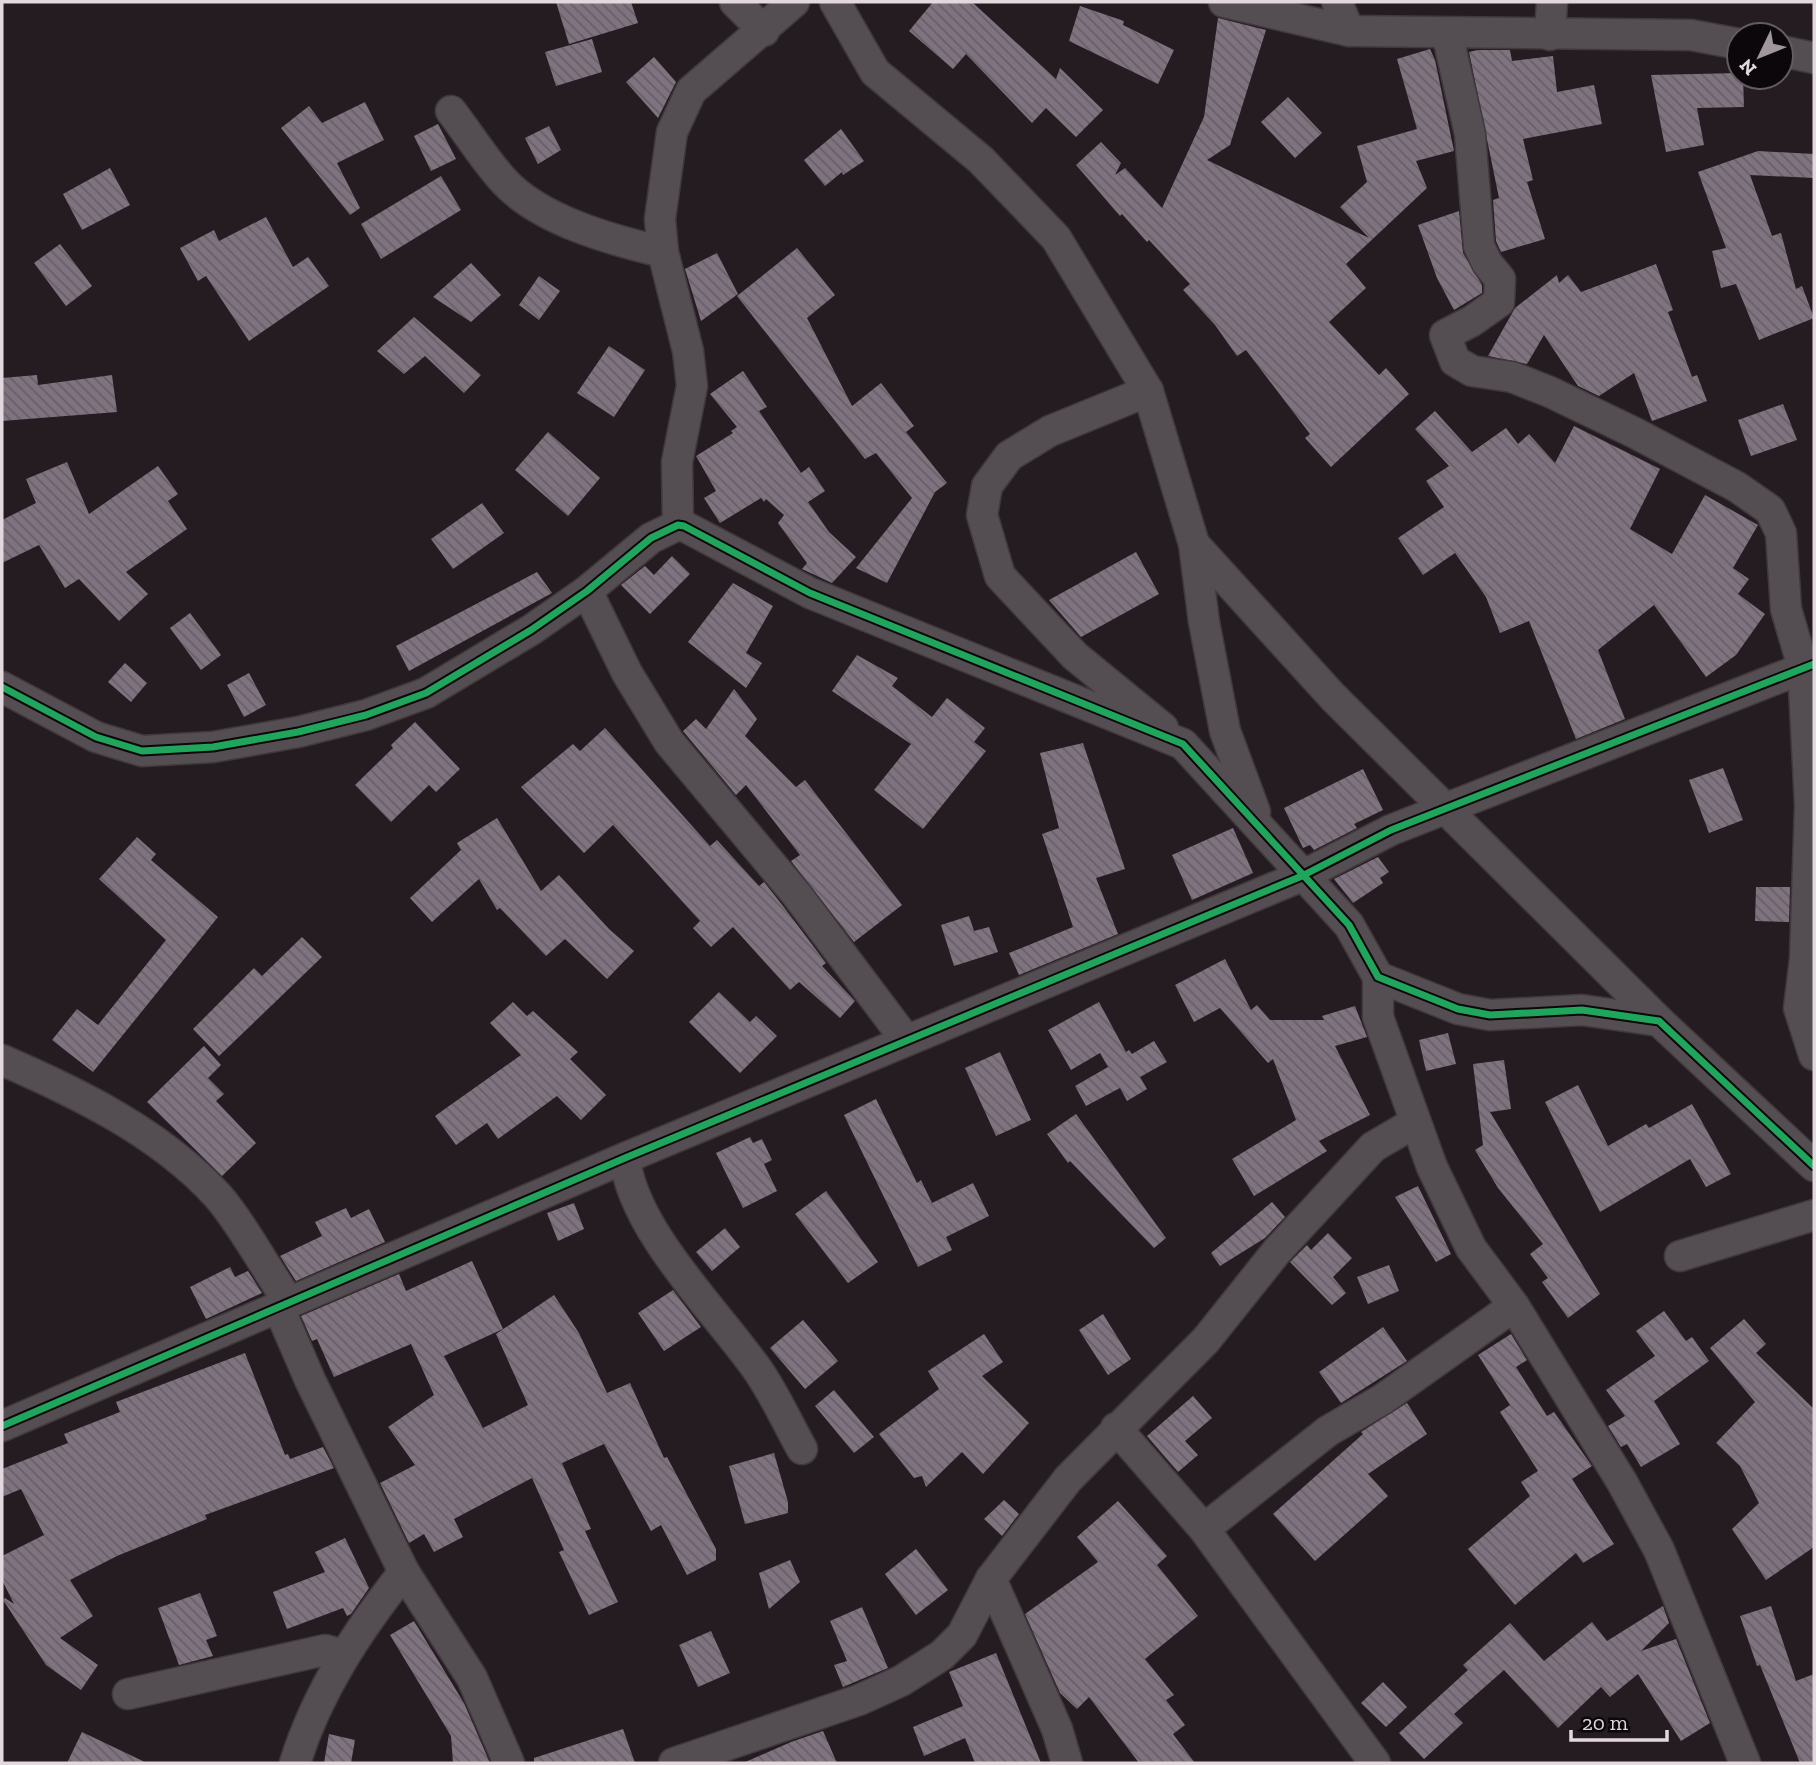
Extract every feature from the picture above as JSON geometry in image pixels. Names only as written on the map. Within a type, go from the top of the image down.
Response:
[{"type":"street","points":[[735,2],[764,31]]},
{"type":"street","points":[[678,525],[677,462],[692,386],[688,351],[663,252],[660,219],[663,177],[681,108],[705,76],[764,31],[794,2]]},
{"type":"street","points":[[835,2],[875,72],[981,160],[1056,238],[1148,391],[1194,544],[1204,622],[1225,731],[1260,826]]},
{"type":"street","points":[[1224,2],[1349,32],[1691,35],[1725,41]]},
{"type":"street","points":[[1337,2],[1349,32]]},
{"type":"street","points":[[1550,35],[1552,2]]},
{"type":"street","points":[[1447,33],[1470,134],[1479,246],[1487,263],[1500,279],[1499,302],[1472,321],[1445,335],[1455,361],[1472,370],[1512,377],[1550,392],[1737,487],[1769,510],[1781,533],[1786,610],[1809,665],[1810,805],[1805,959],[1799,1008],[1814,1055]]},
{"type":"street","points":[[1795,54],[1814,58]]},
{"type":"street","points":[[451,111],[504,181],[544,211],[610,239],[663,252]]},
{"type":"street","points":[[1148,391],[1050,431],[1009,456],[986,486],[982,515],[1000,576],[1075,656],[1183,744],[1349,925],[1378,977],[1378,1017],[1414,1123],[1471,1248],[1514,1306],[1622,1482],[1659,1550],[1745,1763]]},
{"type":"street","points":[[678,525],[810,593],[1183,744]]},
{"type":"street","points":[[2,687],[96,737],[142,751],[213,747],[299,732],[366,715],[426,693],[531,630],[587,591],[651,538],[678,525]]},
{"type":"street","points":[[1194,544],[1333,696],[1659,1021],[1814,1166]]},
{"type":"street","points":[[587,591],[627,673],[669,742],[797,895],[906,1040]]},
{"type":"street","points":[[2,1426],[625,1157],[1302,876],[1391,830],[1809,665]]},
{"type":"street","points":[[1378,977],[1458,1009],[1490,1015],[1582,1010],[1659,1021]]},
{"type":"street","points":[[2,1060],[79,1095],[183,1160],[219,1198],[283,1304],[310,1380],[404,1572],[472,1678],[509,1763]]},
{"type":"street","points":[[674,1763],[830,1711],[901,1681],[942,1655],[962,1635],[991,1579],[1069,1479],[1116,1428],[1206,1340],[1277,1251],[1373,1147],[1414,1123]]},
{"type":"street","points":[[625,1157],[627,1177],[654,1232],[758,1371],[802,1448]]},
{"type":"street","points":[[1680,1256],[1814,1216]]},
{"type":"street","points":[[1204,1529],[1328,1432],[1382,1399],[1514,1306]]},
{"type":"street","points":[[1116,1428],[1204,1529],[1375,1763]]},
{"type":"street","points":[[295,1763],[305,1731],[344,1655],[404,1572]]},
{"type":"street","points":[[991,1579],[1052,1718],[1067,1763]]},
{"type":"street","points":[[128,1694],[325,1650],[344,1655]]},
{"type":"building","points":[[556,2],[631,2],[638,23],[569,44]]},
{"type":"building","points":[[933,2],[972,2],[1056,79],[1060,68],[1103,110],[1076,137],[1046,108],[1032,123],[966,54],[953,69],[909,31]]},
{"type":"building","points":[[1080,6],[1124,21],[1123,25],[1174,50],[1158,84],[1069,41]]},
{"type":"building","points":[[1218,18],[1266,30],[1230,145],[1207,160],[1369,238],[1340,207],[1367,182],[1357,146],[1417,129],[1397,59],[1430,49],[1435,60],[1454,151],[1416,161],[1427,188],[1346,264],[1366,288],[1329,322],[1379,375],[1386,368],[1409,394],[1331,467],[1305,438],[1310,434],[1246,350],[1237,356],[1215,325],[1183,290],[1190,284],[1149,240],[1147,242],[1122,214],[1120,216],[1076,165],[1101,142],[1121,163],[1115,175],[1125,168],[1162,208],[1204,117]]},
{"type":"building","points":[[592,39],[602,72],[556,86],[545,52]]},
{"type":"building","points":[[1510,50],[1512,61],[1553,56],[1557,92],[1594,85],[1602,124],[1523,139],[1533,180],[1527,182],[1545,239],[1501,252],[1496,241],[1493,200],[1499,198],[1469,52]]},
{"type":"building","points":[[654,57],[676,82],[658,118],[626,82]]},
{"type":"building","points":[[1725,73],[1725,91],[1743,91],[1744,107],[1697,108],[1704,145],[1666,152],[1651,75]]},
{"type":"building","points":[[1288,97],[1322,133],[1295,158],[1261,122]]},
{"type":"building","points":[[365,102],[384,140],[337,163],[360,208],[350,215],[281,128],[309,106],[322,123]]},
{"type":"building","points":[[438,124],[456,159],[431,171],[414,136]]},
{"type":"building","points":[[549,126],[561,150],[538,164],[525,138]]},
{"type":"building","points":[[841,129],[864,161],[843,175],[842,172],[825,186],[804,160]]},
{"type":"building","points":[[1758,151],[1814,154],[1814,178],[1750,175],[1772,236],[1781,233],[1796,289],[1802,286],[1814,318],[1759,340],[1736,284],[1721,288],[1712,251],[1726,248],[1698,172]]},
{"type":"building","points":[[110,168],[130,205],[82,230],[63,194]]},
{"type":"building","points":[[441,176],[461,210],[381,259],[361,224]]},
{"type":"building","points":[[1459,211],[1463,253],[1482,285],[1482,293],[1454,310],[1437,278],[1418,225]]},
{"type":"building","points":[[266,217],[293,267],[308,257],[329,286],[249,341],[206,276],[198,281],[180,248],[214,230],[219,241]]},
{"type":"building","points":[[60,244],[92,286],[66,306],[34,263]]},
{"type":"building","points":[[797,248],[835,295],[807,318],[852,406],[881,383],[914,426],[906,432],[947,483],[935,492],[887,583],[856,568],[912,498],[876,453],[865,459],[737,296]]},
{"type":"building","points":[[717,253],[738,294],[701,321],[685,269]]},
{"type":"building","points":[[471,263],[501,295],[471,322],[433,297]]},
{"type":"building","points":[[1656,264],[1673,310],[1668,312],[1692,377],[1697,375],[1707,401],[1652,421],[1634,373],[1599,396],[1578,386],[1544,335],[1527,364],[1488,356],[1515,308],[1557,275],[1559,283],[1568,275],[1581,292]]},
{"type":"building","points":[[539,276],[560,291],[539,320],[519,305]]},
{"type":"building","points":[[414,317],[481,375],[464,393],[425,356],[404,374],[377,351]]},
{"type":"building","points":[[609,346],[645,370],[614,417],[577,393]]},
{"type":"building","points":[[743,371],[767,407],[759,411],[801,473],[809,467],[825,491],[808,502],[829,532],[856,557],[832,583],[802,569],[807,563],[778,523],[784,515],[766,499],[764,502],[761,498],[720,523],[704,498],[716,491],[696,456],[733,433],[731,431],[737,427],[710,394]]},
{"type":"building","points":[[37,375],[38,385],[112,375],[117,412],[2,421],[2,378]]},
{"type":"building","points":[[1783,404],[1797,440],[1751,456],[1738,420]]},
{"type":"building","points":[[1435,411],[1472,452],[1506,428],[1518,444],[1529,434],[1555,463],[1574,426],[1660,469],[1630,529],[1672,554],[1705,495],[1758,525],[1733,568],[1749,579],[1738,594],[1765,614],[1736,655],[1706,677],[1654,605],[1598,650],[1625,719],[1576,739],[1529,621],[1500,633],[1486,597],[1455,553],[1423,575],[1398,538],[1444,507],[1426,481],[1449,466],[1415,429]]},
{"type":"building","points":[[548,432],[600,478],[568,516],[515,470]]},
{"type":"building","points":[[67,462],[89,514],[158,466],[178,494],[168,501],[187,529],[126,572],[148,594],[119,621],[79,579],[65,588],[39,545],[2,563],[2,520],[36,503],[26,479]]},
{"type":"building","points":[[482,503],[504,533],[453,569],[431,539]]},
{"type":"building","points":[[1136,552],[1159,594],[1081,637],[1049,600]]},
{"type":"building","points":[[672,556],[690,574],[650,614],[621,585],[645,566],[654,575]]},
{"type":"building","points":[[537,572],[552,593],[409,671],[396,646]]},
{"type":"building","points":[[733,583],[773,606],[746,653],[762,663],[746,688],[688,642]]},
{"type":"building","points":[[190,613],[221,655],[201,670],[170,628]]},
{"type":"building","points":[[857,655],[898,678],[892,686],[932,717],[947,698],[985,728],[974,742],[986,751],[923,829],[874,790],[911,744],[832,691]]},
{"type":"building","points":[[125,663],[147,683],[131,702],[108,682]]},
{"type":"building","points":[[249,673],[266,705],[244,717],[227,685]]},
{"type":"building","points":[[734,689],[757,719],[745,736],[796,787],[805,780],[902,905],[854,942],[791,861],[800,855],[746,785],[736,795],[683,731],[696,719],[706,729]]},
{"type":"building","points":[[415,722],[460,769],[436,792],[429,785],[391,822],[355,785]]},
{"type":"building","points":[[605,728],[710,846],[717,840],[759,886],[764,882],[826,963],[822,966],[855,1001],[840,1018],[799,982],[790,990],[733,927],[711,947],[693,928],[700,921],[613,825],[584,853],[521,787],[573,744],[580,751]]},
{"type":"building","points":[[1083,743],[1125,869],[1096,878],[1118,934],[1019,975],[1009,953],[1073,927],[1042,834],[1059,828],[1040,753]]},
{"type":"building","points":[[1723,768],[1743,820],[1709,833],[1689,780]]},
{"type":"building","points":[[1363,769],[1383,810],[1354,824],[1357,828],[1314,850],[1310,845],[1303,848],[1284,808]]},
{"type":"building","points":[[497,818],[541,891],[559,875],[609,929],[634,951],[607,979],[565,939],[546,956],[500,908],[497,910],[479,879],[432,922],[410,898],[461,850],[457,843]]},
{"type":"building","points":[[1233,828],[1253,873],[1192,900],[1172,855]]},
{"type":"building","points":[[137,837],[156,854],[151,860],[218,917],[93,1072],[52,1040],[77,1009],[98,1025],[166,940],[99,879]]},
{"type":"building","points":[[1378,857],[1389,872],[1380,878],[1383,883],[1353,903],[1334,879]]},
{"type":"building","points":[[1756,887],[1790,887],[1789,922],[1755,921]]},
{"type":"building","points":[[969,916],[974,931],[989,927],[998,952],[954,966],[941,925]]},
{"type":"building","points":[[302,937],[322,957],[219,1056],[193,1029],[254,968],[262,976]]},
{"type":"building","points":[[1225,959],[1251,1010],[1257,1005],[1270,1020],[1324,1020],[1322,1016],[1355,1006],[1367,1037],[1335,1046],[1370,1115],[1319,1141],[1327,1151],[1254,1196],[1232,1159],[1296,1120],[1273,1059],[1268,1063],[1220,1008],[1194,1022],[1175,985]]},
{"type":"building","points":[[719,992],[750,1022],[756,1016],[777,1036],[740,1073],[689,1022]]},
{"type":"building","points":[[513,1002],[527,1016],[533,1011],[578,1052],[570,1059],[606,1095],[581,1120],[557,1096],[498,1139],[487,1123],[456,1145],[435,1116],[521,1055],[490,1023]]},
{"type":"building","points":[[1099,1002],[1126,1052],[1129,1050],[1132,1054],[1154,1041],[1167,1062],[1140,1077],[1147,1089],[1127,1101],[1120,1088],[1086,1106],[1075,1086],[1108,1067],[1100,1053],[1071,1070],[1048,1030]]},
{"type":"building","points":[[1448,1033],[1456,1064],[1426,1071],[1419,1040]]},
{"type":"building","points":[[204,1046],[221,1065],[208,1078],[224,1094],[216,1101],[256,1143],[222,1176],[147,1102]]},
{"type":"building","points":[[1000,1052],[1031,1120],[996,1136],[965,1068]]},
{"type":"building","points":[[1504,1060],[1511,1109],[1490,1112],[1600,1294],[1568,1318],[1542,1282],[1548,1278],[1530,1254],[1543,1244],[1498,1188],[1475,1150],[1483,1145],[1473,1064]]},
{"type":"building","points":[[1578,1085],[1608,1146],[1646,1124],[1649,1128],[1692,1104],[1731,1174],[1706,1187],[1690,1159],[1600,1212],[1545,1102]]},
{"type":"building","points":[[876,1099],[917,1183],[921,1180],[932,1203],[973,1183],[989,1216],[946,1237],[952,1250],[918,1267],[844,1115]]},
{"type":"building","points":[[1076,1114],[1166,1238],[1154,1248],[1070,1161],[1068,1163],[1047,1134]]},
{"type":"building","points":[[750,1137],[753,1143],[762,1139],[772,1160],[764,1164],[777,1191],[743,1208],[716,1153]]},
{"type":"building","points":[[1418,1186],[1451,1254],[1436,1262],[1395,1197]]},
{"type":"building","points":[[826,1191],[878,1262],[848,1283],[795,1214]]},
{"type":"building","points":[[1272,1202],[1285,1217],[1265,1238],[1220,1266],[1211,1253]]},
{"type":"building","points":[[574,1203],[584,1229],[558,1241],[547,1213]]},
{"type":"building","points":[[346,1208],[351,1218],[369,1209],[385,1242],[296,1281],[280,1256],[322,1236],[315,1222]]},
{"type":"building","points":[[725,1228],[740,1247],[712,1271],[696,1252]]},
{"type":"building","points":[[1328,1233],[1352,1258],[1333,1277],[1346,1293],[1332,1305],[1290,1262],[1307,1245],[1311,1250]]},
{"type":"building","points":[[472,1261],[503,1329],[444,1356],[483,1428],[528,1405],[496,1334],[554,1295],[579,1333],[607,1393],[630,1383],[664,1458],[667,1457],[716,1549],[716,1560],[687,1575],[661,1525],[651,1531],[604,1444],[562,1463],[591,1529],[585,1531],[618,1602],[589,1615],[559,1552],[564,1550],[532,1478],[454,1519],[463,1537],[434,1552],[424,1534],[409,1543],[380,1483],[415,1465],[388,1427],[434,1395],[411,1344],[334,1377],[317,1339],[312,1341],[301,1316],[399,1274],[406,1291]]},
{"type":"building","points":[[1389,1265],[1399,1291],[1368,1304],[1357,1277]]},
{"type":"building","points":[[230,1267],[235,1277],[248,1271],[262,1293],[206,1319],[190,1287]]},
{"type":"building","points":[[673,1290],[701,1327],[664,1351],[638,1313]]},
{"type":"building","points":[[1664,1311],[1686,1341],[1692,1337],[1709,1361],[1654,1401],[1680,1444],[1641,1467],[1627,1444],[1621,1447],[1608,1426],[1625,1416],[1606,1390],[1655,1356],[1636,1331]]},
{"type":"building","points":[[1103,1314],[1131,1359],[1108,1375],[1079,1330]]},
{"type":"building","points":[[1744,1319],[1766,1344],[1756,1353],[1814,1409],[1814,1547],[1766,1580],[1732,1529],[1759,1503],[1740,1466],[1716,1443],[1755,1402],[1710,1348]]},
{"type":"building","points":[[803,1320],[838,1361],[805,1389],[770,1348]]},
{"type":"building","points":[[1383,1327],[1407,1361],[1341,1403],[1319,1372]]},
{"type":"building","points":[[984,1334],[1003,1362],[982,1376],[1029,1423],[983,1474],[962,1452],[926,1487],[922,1476],[914,1478],[879,1434],[939,1389],[928,1371]]},
{"type":"building","points":[[1511,1334],[1527,1360],[1516,1367],[1547,1416],[1554,1412],[1592,1466],[1572,1479],[1614,1544],[1583,1563],[1576,1553],[1515,1605],[1468,1549],[1530,1496],[1521,1482],[1538,1471],[1500,1412],[1510,1405],[1478,1355]]},
{"type":"building","points":[[245,1353],[285,1455],[288,1454],[290,1459],[323,1447],[334,1468],[205,1515],[207,1519],[117,1556],[70,1580],[93,1616],[60,1638],[98,1665],[81,1690],[46,1665],[3,1600],[5,1598],[14,1604],[2,1580],[2,1556],[44,1535],[21,1489],[2,1497],[2,1469],[68,1443],[64,1434],[120,1412],[116,1402]]},
{"type":"building","points":[[834,1390],[874,1437],[854,1453],[815,1406]]},
{"type":"building","points":[[1193,1396],[1212,1418],[1185,1441],[1198,1455],[1178,1472],[1147,1436]]},
{"type":"building","points":[[1407,1403],[1427,1434],[1368,1474],[1388,1496],[1315,1561],[1273,1514],[1363,1434],[1361,1432]]},
{"type":"building","points":[[774,1453],[788,1502],[788,1513],[745,1524],[729,1466]]},
{"type":"building","points":[[1004,1500],[1019,1514],[1002,1536],[984,1519]]},
{"type":"building","points":[[1118,1501],[1167,1556],[1157,1565],[1198,1616],[1145,1659],[1174,1695],[1166,1700],[1185,1725],[1173,1734],[1195,1763],[1139,1763],[1089,1697],[1077,1709],[1060,1693],[1025,1614],[1098,1562],[1077,1537]]},
{"type":"building","points":[[345,1538],[369,1588],[347,1616],[343,1608],[287,1629],[273,1592],[325,1572],[315,1552]]},
{"type":"building","points":[[916,1549],[948,1590],[916,1615],[885,1574]]},
{"type":"building","points":[[790,1560],[800,1582],[769,1609],[759,1573]]},
{"type":"building","points":[[200,1593],[217,1636],[206,1640],[213,1656],[179,1665],[158,1608]]},
{"type":"building","points":[[1663,1606],[1669,1623],[1641,1651],[1676,1639],[1710,1723],[1681,1741],[1638,1674],[1610,1697],[1601,1687],[1558,1728],[1504,1670],[1454,1714],[1463,1723],[1424,1759],[1399,1733],[1468,1670],[1463,1665],[1510,1623],[1544,1661],[1592,1622],[1607,1641]]},
{"type":"building","points":[[1771,1606],[1796,1681],[1814,1674],[1814,1763],[1800,1763],[1760,1665],[1757,1666],[1740,1616]]},
{"type":"building","points":[[862,1607],[888,1668],[843,1687],[834,1665],[847,1661],[830,1621]]},
{"type":"building","points":[[414,1621],[464,1703],[490,1763],[453,1763],[451,1736],[390,1635]]},
{"type":"building","points":[[711,1631],[730,1673],[698,1687],[679,1645]]},
{"type":"building","points":[[996,1653],[1041,1763],[975,1763],[965,1738],[924,1756],[913,1727],[963,1706],[949,1672]]},
{"type":"building","points":[[1383,1682],[1407,1707],[1386,1727],[1361,1703]]},
{"type":"building","points":[[623,1729],[635,1763],[534,1763],[534,1758]]},
{"type":"building","points":[[823,1731],[837,1763],[743,1763],[791,1742]]},
{"type":"building","points":[[82,1732],[147,1763],[67,1763]]},
{"type":"building","points":[[329,1734],[355,1740],[351,1763],[324,1763]]},
{"type":"cycle path","points":[[2,687],[96,737],[142,751],[213,747],[298,732],[366,715],[426,693],[531,630],[587,591],[651,538],[678,525],[684,526],[810,593],[1183,744],[1349,925],[1378,977],[1458,1009],[1490,1015],[1582,1010],[1659,1021],[1814,1166]]},
{"type":"cycle path","points":[[2,1426],[625,1158],[1302,876],[1391,830],[1814,664]]}]
